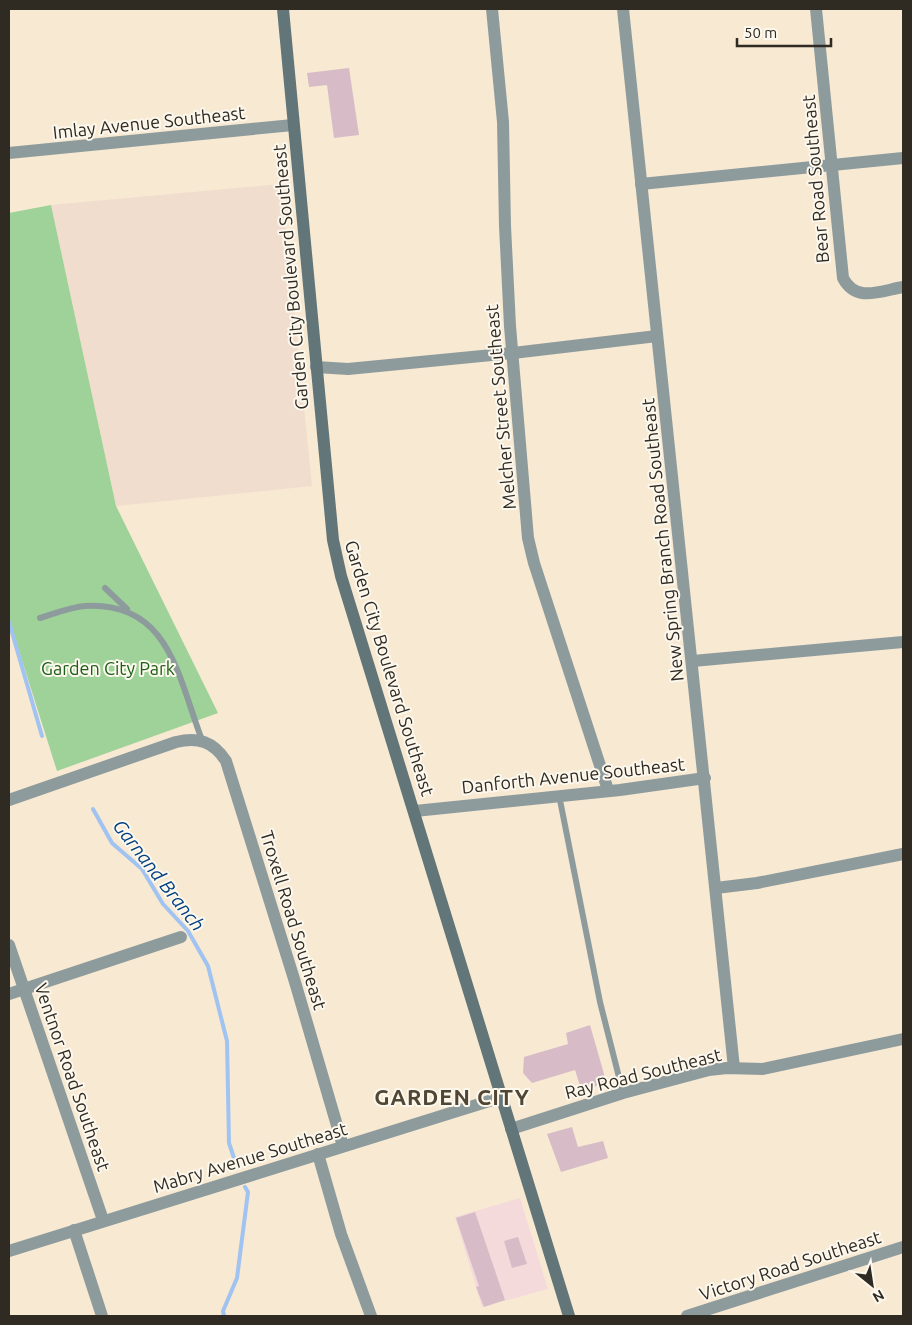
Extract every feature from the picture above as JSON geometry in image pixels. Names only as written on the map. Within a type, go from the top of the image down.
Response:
[{"type":"street","name":"Garden City Boulevard Southeast","points":[[283,9],[333,540],[341,576],[415,811],[569,1316]]},
{"type":"street","name":"Melcher Street Southeast","points":[[492,9],[503,122],[505,226],[528,538],[534,563],[608,790]]},
{"type":"street","name":"New Spring Branch Road Southeast","points":[[624,9],[734,1068]]},
{"type":"street","name":"Bear Road Southeast","points":[[816,9],[841,270],[848,288],[861,294],[903,287]]},
{"type":"street","name":"Imlay Avenue Southeast","points":[[9,153],[293,125]]},
{"type":"street","points":[[641,184],[903,158]]},
{"type":"street","points":[[316,367],[348,368],[513,353],[657,336]]},
{"type":"street","points":[[692,660],[903,642]]},
{"type":"street","points":[[9,800],[176,742],[191,739],[202,740]]},
{"type":"street","name":"Troxell Road Southeast","points":[[202,740],[212,744],[226,760],[295,982],[343,1146]]},
{"type":"street","name":"Danforth Avenue Southeast","points":[[415,811],[705,778]]},
{"type":"street","points":[[716,888],[757,883],[903,854]]},
{"type":"street","points":[[9,994],[180,937]]},
{"type":"street","name":"Ventnor Road Southeast","points":[[9,946],[104,1220]]},
{"type":"street","name":"Ray Road Southeast","points":[[511,1130],[622,1093],[709,1070],[734,1068],[762,1069],[903,1039]]},
{"type":"street","name":"Mabry Avenue Southeast","points":[[9,1251],[502,1097]]},
{"type":"street","points":[[318,1154],[341,1234],[371,1316]]},
{"type":"street","points":[[74,1230],[102,1316]]},
{"type":"street","name":"Victory Road Southeast","points":[[687,1316],[903,1248]]},
{"type":"lane","points":[[105,588],[159,636],[173,659],[202,740]]},
{"type":"lane","points":[[40,618],[82,606],[109,606],[128,610]]},
{"type":"lane","points":[[559,794],[600,1002],[622,1093]]},
{"type":"shaded area","points":[[281,184],[312,486],[116,506],[51,205]]},
{"type":"shaded area","points":[[520,1198],[548,1289],[482,1307],[455,1217]]},
{"type":"green space","name":"Garden City Park","points":[[51,205],[116,506],[218,713],[57,771],[9,619],[9,213]]},
{"type":"building","points":[[349,68],[359,135],[334,138],[327,85],[309,87],[307,73]]},
{"type":"building","points":[[590,1025],[606,1081],[592,1088],[581,1089],[575,1070],[532,1083],[523,1073],[524,1057],[568,1044],[566,1033]]},
{"type":"building","points":[[572,1127],[578,1147],[603,1141],[608,1158],[561,1172],[547,1134]]},
{"type":"building","points":[[475,1212],[505,1300],[484,1307],[476,1287],[479,1286],[456,1218]]},
{"type":"building","points":[[518,1237],[527,1264],[512,1268],[504,1241]]},
{"type":"waterway","name":"Garnand Branch","points":[[9,622],[42,736]]},
{"type":"waterway","name":"Garnand Branch","points":[[93,809],[112,843],[142,869],[163,904],[188,931],[208,966],[227,1041],[229,1143],[236,1164]]},
{"type":"waterway","name":"Garnand Branch","points":[[224,1316],[223,1311],[237,1278],[248,1192],[245,1187]]},
{"type":"district","name":"GARDEN CITY","points":[[452,1096]]}]
